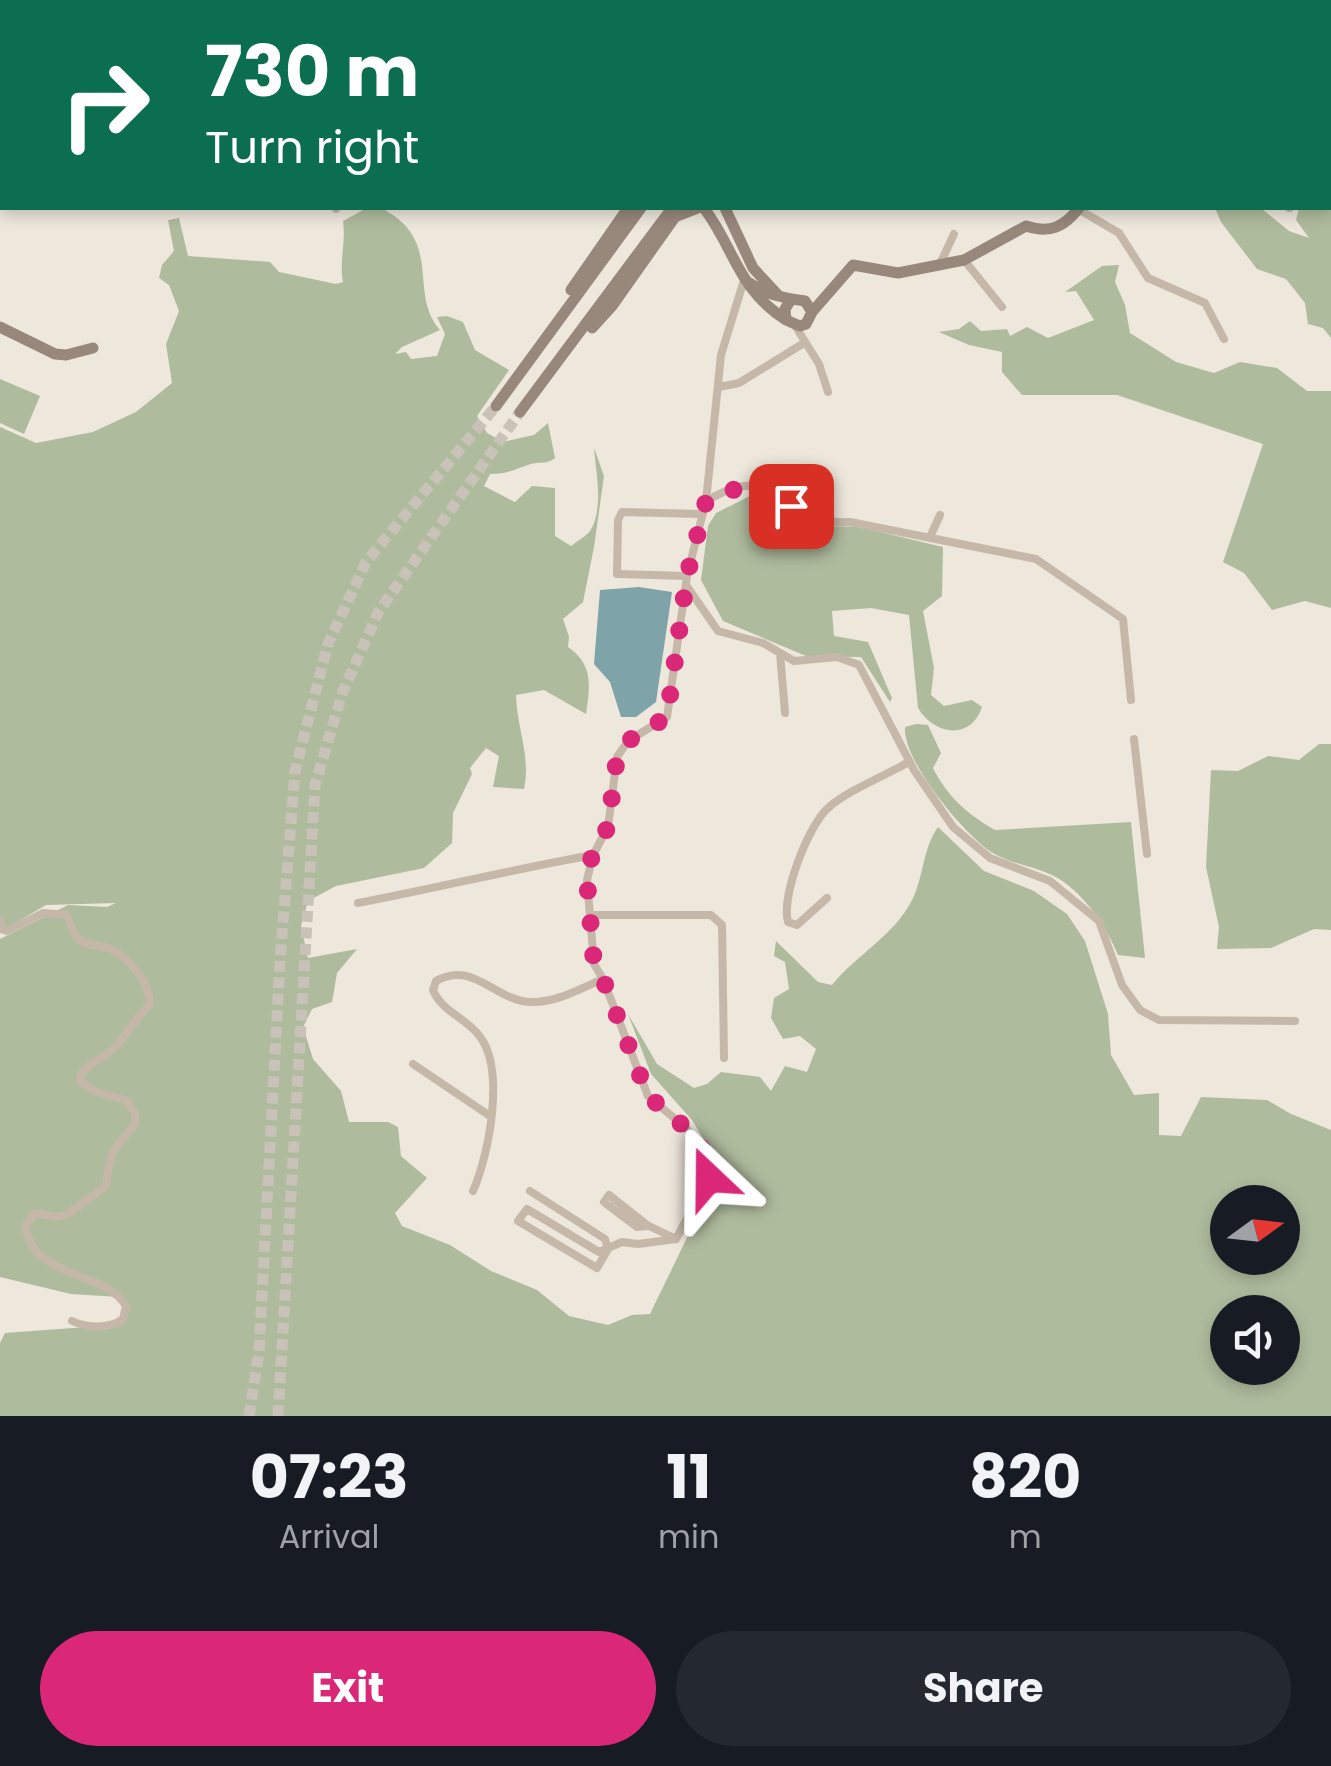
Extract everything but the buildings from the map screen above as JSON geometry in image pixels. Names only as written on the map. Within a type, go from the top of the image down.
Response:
[{"type":"street","points":[[496,406],[554,316],[634,210]]},
{"type":"street","points":[[520,412],[675,210]]},
{"type":"street","points":[[703,210],[719,228],[755,297],[790,322],[806,324],[853,264],[898,273],[964,260],[1026,226],[1054,230],[1076,210]]},
{"type":"street","points":[[726,210],[753,268],[787,300]]},
{"type":"street","points":[[1081,210],[1119,233],[1148,278],[1206,303],[1224,339]]},
{"type":"street","points":[[940,264],[954,234]]},
{"type":"street","points":[[964,260],[1002,307]]},
{"type":"street","points":[[744,280],[763,292],[805,302],[812,312]]},
{"type":"street","points":[[676,1239],[709,1178],[709,1158],[687,1129],[648,1096],[594,964],[587,880],[592,855],[608,827],[617,757],[628,741],[667,717],[687,580],[706,501],[721,355],[744,280]]},
{"type":"street","points":[[787,300],[785,309],[790,322],[819,364],[828,392]]},
{"type":"street","points":[[0,328],[55,354],[93,348]]},
{"type":"street","points":[[719,387],[739,383],[804,344]]},
{"type":"street","points":[[706,501],[731,488],[757,486],[823,521],[850,522],[1036,559],[1122,619],[1131,700]]},
{"type":"street","points":[[687,580],[617,574],[618,520],[622,512],[701,514]]},
{"type":"street","points":[[930,537],[940,515]]},
{"type":"street","points":[[687,580],[718,631],[762,643],[794,661],[837,657],[859,665],[910,762],[953,827],[990,858],[1050,881],[1099,921],[1122,985],[1140,1010],[1158,1020],[1295,1021]]},
{"type":"street","points":[[780,653],[785,713]]},
{"type":"street","points":[[1134,739],[1148,854]]},
{"type":"street","points":[[827,898],[797,925],[788,922],[786,904],[793,874],[827,808],[910,762]]},
{"type":"street","points":[[358,903],[592,855]]},
{"type":"street","points":[[0,920],[7,932],[42,913],[64,914],[77,937],[86,944],[118,954],[143,980],[150,995],[149,1006],[135,1017],[114,1048],[80,1076],[86,1087],[126,1100],[135,1113],[135,1124],[110,1155],[106,1186],[68,1214],[35,1214],[27,1220],[27,1237],[50,1261],[65,1272],[113,1292],[126,1306],[124,1319],[114,1325],[82,1325],[72,1321]]},
{"type":"street","points":[[590,915],[711,915],[718,919],[722,925],[724,1058]]},
{"type":"street","points":[[474,1191],[482,1170],[494,1084],[488,1048],[475,1030],[437,1001],[433,990],[436,982],[447,975],[464,974],[514,998],[549,1002],[603,979]]},
{"type":"street","points":[[413,1064],[490,1116]]},
{"type":"street","points":[[530,1190],[605,1239],[608,1249],[597,1268],[522,1225],[518,1217],[527,1209],[599,1252],[608,1249],[622,1242],[676,1239]]},
{"type":"street","points":[[647,1225],[637,1227],[604,1202],[609,1195],[647,1225],[676,1239]]},
{"type":"green space","points":[[363,210],[384,210],[413,235],[426,300],[440,330],[395,354],[406,352],[411,359],[437,356],[445,334],[437,317],[463,322],[475,350],[509,370],[477,416],[487,433],[503,442],[534,435],[548,423],[555,458],[490,474],[484,486],[515,502],[532,486],[555,488],[555,536],[571,546],[590,531],[597,513],[594,448],[604,476],[583,602],[563,619],[568,647],[582,661],[588,677],[586,714],[544,690],[516,695],[526,765],[524,789],[493,787],[499,756],[486,748],[470,768],[472,774],[453,813],[452,843],[424,868],[336,886],[308,901],[301,926],[308,958],[357,949],[337,973],[332,1002],[312,1009],[303,1027],[313,1059],[341,1091],[349,1122],[388,1122],[398,1127],[401,1156],[427,1178],[395,1213],[402,1226],[450,1245],[491,1271],[537,1290],[569,1316],[608,1325],[632,1315],[650,1314],[714,1182],[710,1150],[692,1120],[651,1074],[628,1014],[657,1064],[694,1088],[707,1084],[721,1072],[760,1077],[771,1091],[785,1066],[807,1072],[816,1049],[800,1036],[783,1039],[771,1018],[774,998],[789,989],[785,962],[774,956],[776,941],[818,982],[832,985],[904,913],[916,891],[938,827],[984,871],[1034,891],[1067,914],[1085,941],[1108,1014],[1111,1055],[1134,1095],[1159,1093],[1159,1135],[1181,1136],[1201,1097],[1267,1100],[1331,1130],[1331,1416],[0,1416],[0,1343],[5,1333],[114,1325],[126,1312],[119,1297],[71,1294],[0,1277],[0,939],[68,905],[107,907],[116,903],[46,905],[0,932],[0,427],[36,443],[93,432],[136,412],[172,383],[166,344],[179,311],[169,285],[159,278],[162,265],[174,251],[168,220],[179,218],[188,256],[270,262],[279,272],[336,284],[343,282],[343,221]]},
{"type":"green space","points":[[1216,210],[1263,210],[1289,231],[1309,238],[1296,220],[1298,210],[1331,210],[1331,338],[1323,328],[1308,324],[1305,303],[1286,279],[1257,269]]},
{"type":"green space","points":[[1119,265],[1115,282],[1125,305],[1130,333],[1176,362],[1214,373],[1240,362],[1277,368],[1307,391],[1331,391],[1331,608],[1305,601],[1272,610],[1244,573],[1223,562],[1263,444],[1117,395],[1022,395],[1002,372],[1002,352],[969,345],[939,332],[959,329],[970,321],[981,331],[1007,329],[1010,336],[1027,327],[1048,338],[1094,320],[1076,291],[1065,292],[1102,266]]},
{"type":"green space","points":[[0,379],[40,396],[24,434],[0,423]]},
{"type":"green space","points":[[756,493],[779,508],[831,526],[859,527],[943,547],[942,596],[923,611],[934,668],[931,695],[944,706],[972,700],[982,707],[970,725],[942,729],[918,708],[909,615],[871,608],[832,611],[834,636],[868,642],[892,698],[890,702],[861,657],[806,656],[723,621],[701,580],[708,526],[716,513]]},
{"type":"green space","points":[[928,725],[941,753],[933,768],[951,796],[995,830],[1131,822],[1145,958],[1118,955],[1091,909],[1061,880],[1000,857],[966,830],[913,758],[905,727]]},
{"type":"green space","points":[[1319,744],[1331,744],[1331,930],[1314,929],[1271,948],[1217,949],[1219,927],[1206,867],[1211,770],[1238,771],[1268,756],[1299,760]]},
{"type":"water","points":[[639,587],[672,592],[656,702],[636,717],[621,717],[610,682],[594,664],[600,590]]},
{"type":"tunnel","points":[[249,1416],[259,1352],[280,961],[295,771],[328,644],[366,562],[496,406]]},
{"type":"tunnel","points":[[278,1416],[315,785],[343,691],[379,611],[520,412]]},
{"type":"route","points":[[709,1178],[709,1158],[687,1129],[648,1096],[594,964],[587,880],[592,855],[608,827],[617,757],[628,741],[667,717],[687,576],[706,501],[731,488],[757,486],[774,492],[791,506]]}]
